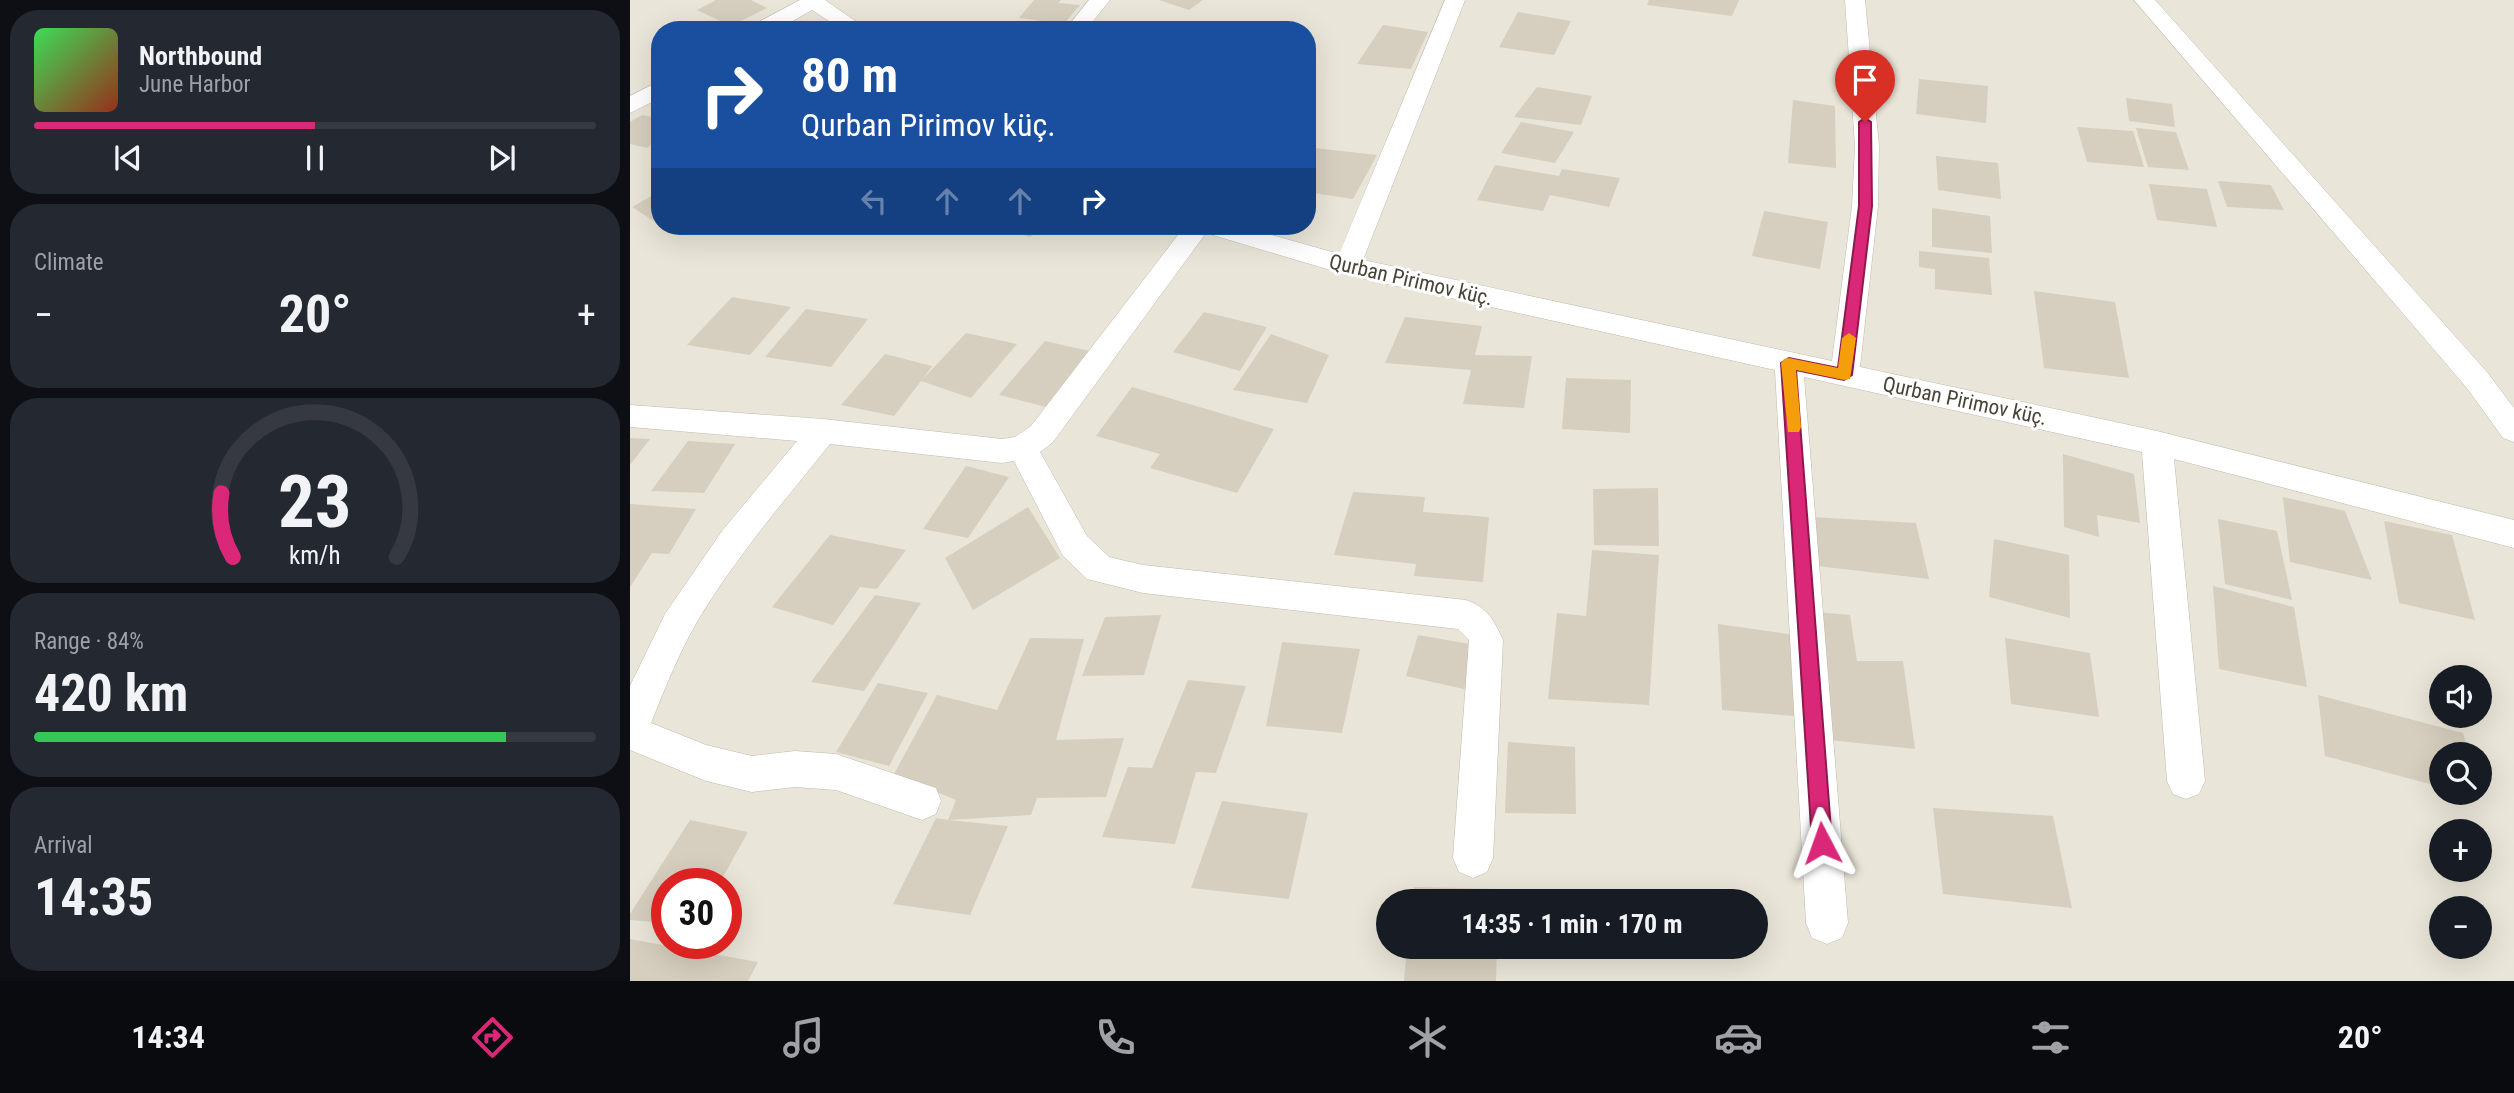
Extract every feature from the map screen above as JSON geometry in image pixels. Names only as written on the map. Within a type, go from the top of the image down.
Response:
[{"type":"street","points":[[777,21],[813,0],[844,21]]},
{"type":"street","points":[[1082,21],[1100,0]]},
{"type":"street","points":[[1347,267],[1455,0]]},
{"type":"street","points":[[1844,375],[1865,206],[1867,146],[1855,0]]},
{"type":"street","points":[[2144,0],[2477,380],[2514,430]]},
{"type":"street","points":[[630,106],[651,93]]},
{"type":"street","points":[[630,416],[823,431],[1002,451],[1022,448],[1042,434],[1191,235]]},
{"type":"street","name":"Qurban Pirimov küç.","points":[[1241,235],[1347,267],[2157,443],[2514,534]]},
{"type":"street","points":[[1789,363],[1827,923]]},
{"type":"street","points":[[823,431],[734,541],[685,611],[655,669],[630,730],[706,762],[752,774],[795,769],[836,772],[922,801]]},
{"type":"street","points":[[2157,443],[2186,781]]},
{"type":"street","points":[[1022,448],[1075,546],[1099,569],[1143,579],[1466,615],[1479,625],[1486,640],[1473,858]]},
{"type":"shaded area","points":[[630,0],[2514,0],[2514,981],[630,981]]},
{"type":"building","points":[[716,0],[751,0],[767,8],[741,21],[720,21],[697,10]]},
{"type":"building","points":[[1034,0],[1061,0],[1058,3],[1080,5],[1067,21],[1019,18]]},
{"type":"building","points":[[1159,0],[1203,0],[1189,10]]},
{"type":"building","points":[[1649,0],[1739,0],[1732,16],[1647,5]]},
{"type":"building","points":[[1518,12],[1571,21],[1554,55],[1499,47]]},
{"type":"building","points":[[1383,25],[1428,32],[1411,69],[1357,64]]},
{"type":"building","points":[[1919,79],[1988,86],[1986,123],[1916,114]]},
{"type":"building","points":[[1537,87],[1592,96],[1581,125],[1514,117]]},
{"type":"building","points":[[2126,98],[2172,104],[2175,127],[2129,121]]},
{"type":"building","points":[[1793,100],[1835,106],[1836,168],[1788,163]]},
{"type":"building","points":[[642,115],[651,116],[651,145],[647,148],[630,144],[630,122]]},
{"type":"building","points":[[1521,122],[1574,132],[1555,163],[1501,153]]},
{"type":"building","points":[[2077,127],[2133,131],[2144,167],[2087,162]]},
{"type":"building","points":[[2136,128],[2176,132],[2189,170],[2148,167]]},
{"type":"building","points":[[1316,148],[1377,155],[1353,199],[1316,193]]},
{"type":"building","points":[[1936,156],[1998,163],[2001,199],[1938,190]]},
{"type":"building","points":[[1495,165],[1559,176],[1562,169],[1620,178],[1609,207],[1550,195],[1543,211],[1477,200]]},
{"type":"building","points":[[2218,181],[2271,185],[2284,210],[2227,207]]},
{"type":"building","points":[[2149,184],[2207,189],[2217,227],[2157,220]]},
{"type":"building","points":[[651,196],[651,219],[632,207]]},
{"type":"building","points":[[1932,208],[1990,216],[1992,253],[1932,247]]},
{"type":"building","points":[[1764,211],[1828,222],[1820,269],[1752,256]]},
{"type":"building","points":[[1919,251],[1989,258],[1992,295],[1935,289],[1935,269],[1919,267]]},
{"type":"building","points":[[2034,291],[2115,302],[2129,378],[2044,368]]},
{"type":"building","points":[[732,297],[791,307],[750,355],[687,345]]},
{"type":"building","points":[[806,309],[868,319],[831,367],[765,357]]},
{"type":"building","points":[[1204,312],[1267,327],[1240,371],[1173,352]]},
{"type":"building","points":[[1405,317],[1482,326],[1475,355],[1532,356],[1524,408],[1463,404],[1471,370],[1385,363]]},
{"type":"building","points":[[966,333],[1017,344],[971,398],[921,381],[894,416],[841,405],[885,354],[932,366],[923,379]]},
{"type":"building","points":[[1271,334],[1329,355],[1307,403],[1233,390]]},
{"type":"building","points":[[1045,341],[1094,352],[1050,408],[999,395]]},
{"type":"building","points":[[1566,378],[1631,380],[1630,433],[1562,429]]},
{"type":"building","points":[[1132,387],[1274,429],[1237,493],[1150,468],[1160,454],[1096,436]]},
{"type":"building","points":[[630,438],[650,439],[630,465]]},
{"type":"building","points":[[688,441],[735,444],[704,493],[651,491]]},
{"type":"building","points":[[2063,454],[2134,474],[2140,523],[2097,515],[2099,537],[2064,527]]},
{"type":"building","points":[[966,466],[1009,477],[968,538],[923,529]]},
{"type":"building","points":[[1658,488],[1659,546],[1594,545],[1593,489]]},
{"type":"building","points":[[1353,492],[1425,497],[1423,512],[1489,517],[1483,582],[1414,576],[1416,564],[1334,555]]},
{"type":"building","points":[[2283,497],[2345,511],[2372,580],[2290,562]]},
{"type":"building","points":[[630,504],[696,509],[669,554],[652,553],[630,587]]},
{"type":"building","points":[[1028,507],[1060,558],[973,610],[945,558]]},
{"type":"building","points":[[1812,517],[1916,523],[1929,579],[1817,566]]},
{"type":"building","points":[[2218,519],[2277,531],[2292,600],[2225,584]]},
{"type":"building","points":[[2384,521],[2452,535],[2475,620],[2399,603]]},
{"type":"building","points":[[830,535],[906,550],[877,589],[860,587],[833,625],[772,607]]},
{"type":"building","points":[[1994,539],[2069,555],[2070,618],[1989,597]]},
{"type":"building","points":[[1592,550],[1659,555],[1649,705],[1548,699],[1557,613],[1586,616]]},
{"type":"building","points":[[2213,586],[2294,607],[2307,687],[2219,669]]},
{"type":"building","points":[[875,595],[921,603],[864,691],[811,682]]},
{"type":"building","points":[[1816,612],[1850,615],[1857,661],[1903,661],[1915,749],[1829,740]]},
{"type":"building","points":[[1161,615],[1144,675],[1082,676],[1105,617]]},
{"type":"building","points":[[1718,624],[1795,635],[1794,716],[1722,710]]},
{"type":"building","points":[[1418,635],[1476,645],[1468,690],[1406,676]]},
{"type":"building","points":[[1030,638],[1084,639],[1056,740],[1124,738],[1106,797],[1037,798],[1031,815],[948,820],[956,800],[894,774],[937,695],[997,710]]},
{"type":"building","points":[[2005,638],[2090,653],[2099,717],[2011,704]]},
{"type":"building","points":[[1282,642],[1360,649],[1342,733],[1266,726]]},
{"type":"building","points":[[1188,680],[1246,686],[1216,773],[1196,772],[1175,844],[1102,837],[1128,767],[1152,768]]},
{"type":"building","points":[[878,683],[928,693],[889,766],[836,752]]},
{"type":"building","points":[[2318,695],[2429,724],[2429,728],[2444,728],[2463,733],[2466,742],[2429,742],[2429,784],[2325,756]]},
{"type":"building","points":[[1508,742],[1575,747],[1576,814],[1505,813]]},
{"type":"building","points":[[1222,801],[1308,813],[1289,899],[1191,888]]},
{"type":"building","points":[[1933,808],[2053,816],[2072,908],[1943,894]]},
{"type":"building","points":[[936,818],[1008,826],[970,915],[893,904]]},
{"type":"building","points":[[690,820],[748,832],[728,868],[659,868]]},
{"type":"building","points":[[651,881],[651,922],[630,920],[630,914]]},
{"type":"building","points":[[1414,887],[1500,889],[1414,889]]},
{"type":"building","points":[[630,939],[651,943],[651,959],[741,959],[758,962],[748,981],[630,981]]},
{"type":"building","points":[[1406,959],[1497,959],[1496,981],[1404,981]]},
{"type":"slow traffic","points":[[1793,427],[1789,363],[1844,375],[1849,338]]},
{"type":"route","points":[[1822,843],[1789,363],[1844,375],[1865,206],[1865,122]]}]
